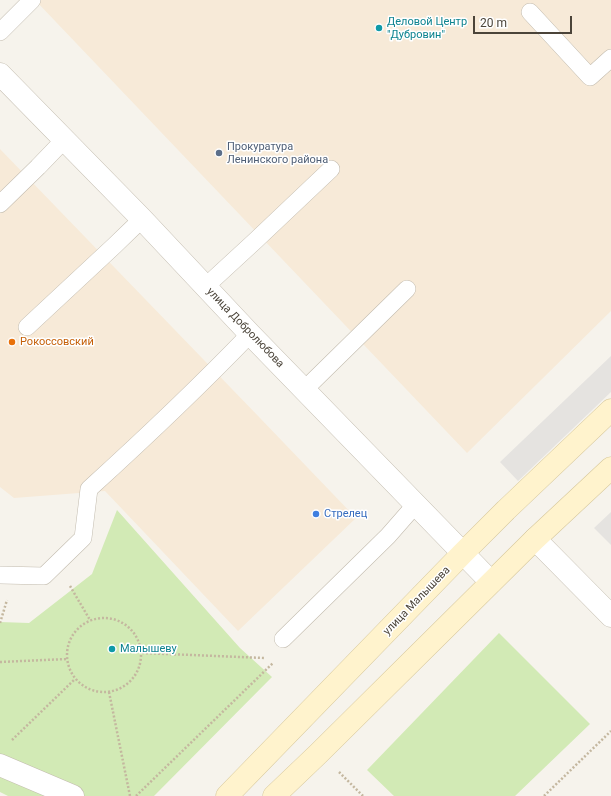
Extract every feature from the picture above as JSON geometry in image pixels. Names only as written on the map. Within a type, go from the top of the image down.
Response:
[{"type":"main road","name":"улица Малышева","points":[[227,796],[463,553],[611,410]]},
{"type":"main road","points":[[274,796],[535,539],[611,468]]},
{"type":"street","name":"улица Добролюбова","points":[[0,74],[142,219],[250,334],[491,582]]},
{"type":"street","points":[[535,539],[611,616]]},
{"type":"street","points":[[0,765],[73,796]]},
{"type":"lane","points":[[0,32],[32,0]]},
{"type":"lane","points":[[530,12],[590,77],[611,58]]},
{"type":"lane","points":[[0,204],[64,140]]},
{"type":"lane","points":[[205,287],[255,242],[331,169]]},
{"type":"lane","points":[[27,327],[142,219]]},
{"type":"lane","points":[[304,390],[407,288]]},
{"type":"lane","points":[[0,575],[44,576],[84,538],[88,489],[144,438],[250,334]]},
{"type":"lane","points":[[283,639],[388,536],[416,504]]},
{"type":"path","points":[[57,564],[90,620]]},
{"type":"path","points":[[102,617],[113,618],[124,623],[134,631],[140,641],[142,653],[140,666],[133,679],[122,688],[109,692],[96,692],[85,687],[75,679],[70,670],[66,658],[67,647],[72,636],[80,626],[90,620],[102,617]]},
{"type":"path","points":[[142,653],[270,658]]},
{"type":"path","points":[[0,662],[66,658]]},
{"type":"path","points":[[136,796],[278,659]]},
{"type":"path","points":[[11,741],[75,679]]},
{"type":"path","points":[[109,692],[130,796]]},
{"type":"path","points":[[544,796],[611,731]]},
{"type":"path","points":[[337,770],[363,796]]},
{"type":"shaded area","points":[[35,0],[611,0],[611,311],[467,453]]},
{"type":"shaded area","points":[[0,149],[356,518],[238,631],[105,491],[14,498],[0,487]]},
{"type":"shaded area","points":[[611,356],[611,392],[518,481],[500,462]]},
{"type":"shaded area","points":[[611,512],[611,545],[594,528]]},
{"type":"green space","points":[[117,510],[240,648],[272,677],[154,796],[8,796],[0,792],[0,622],[29,623],[92,574]]},
{"type":"green space","points":[[499,633],[590,724],[515,796],[394,796],[367,770]]},
{"type":"place","name":"Деловой Центр \"Дубровин\"","points":[[379,28]]},
{"type":"place","name":"Прокуратура Ленинского района","points":[[219,153]]},
{"type":"place","name":"Рокоссовский","points":[[12,342]]},
{"type":"place","name":"Стрелец","points":[[316,514]]},
{"type":"place","name":"Малышеву","points":[[112,649]]}]
